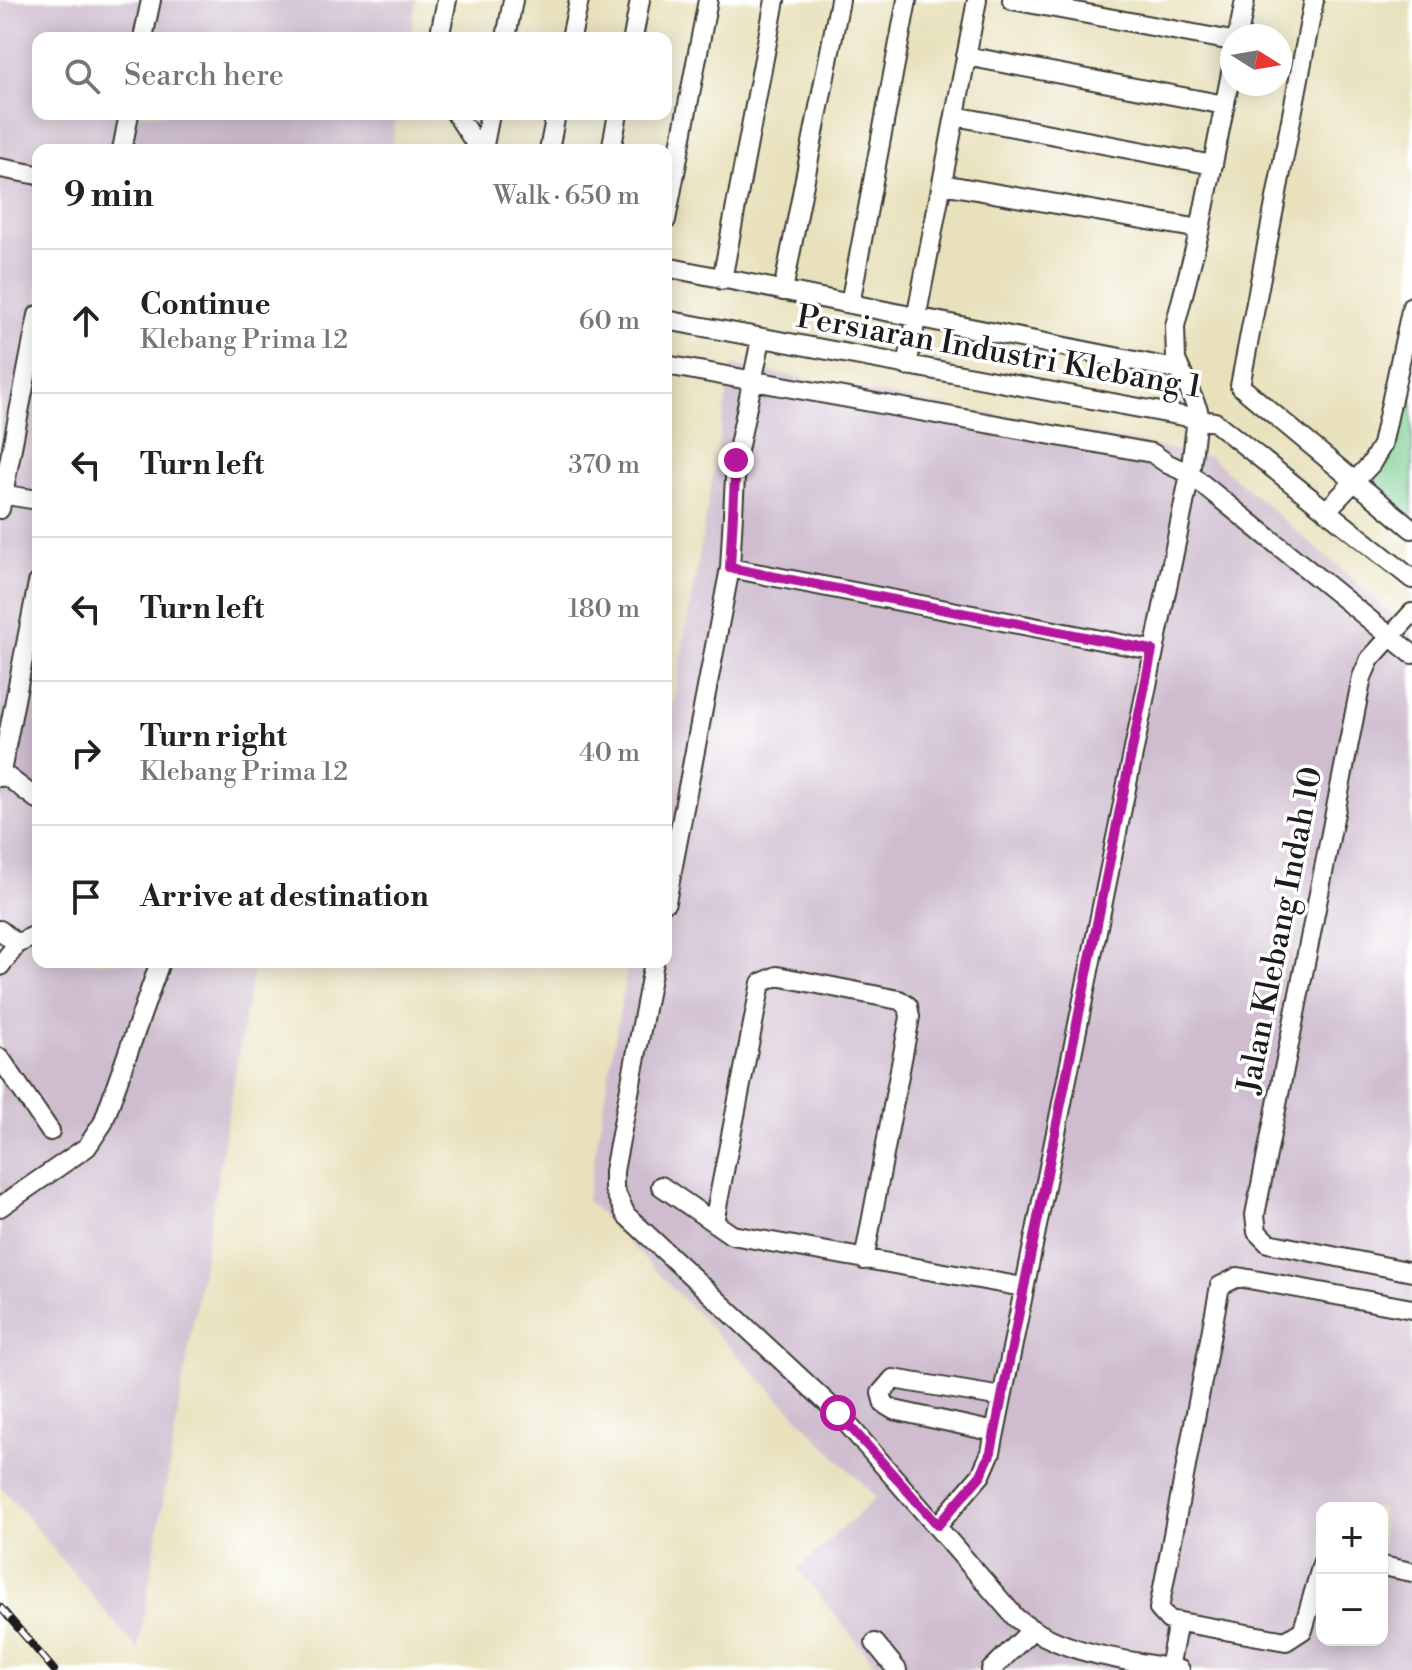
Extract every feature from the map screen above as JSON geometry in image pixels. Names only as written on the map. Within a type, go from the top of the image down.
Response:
[{"type":"street","points":[[144,32],[151,0]]},
{"type":"street","points":[[440,32],[447,0]]},
{"type":"street","points":[[507,32],[513,0]]},
{"type":"street","points":[[572,32],[579,0]]},
{"type":"street","points":[[634,32],[640,0]]},
{"type":"street","points":[[672,189],[708,0]]},
{"type":"street","points":[[722,280],[775,0]]},
{"type":"street","points":[[783,291],[840,0]]},
{"type":"street","points":[[850,304],[907,0]]},
{"type":"street","points":[[907,366],[977,0]]},
{"type":"street","points":[[1012,0],[1220,39]]},
{"type":"street","points":[[1240,24],[1245,0]]},
{"type":"street","points":[[1314,0],[1240,382],[1245,393],[1412,529]]},
{"type":"street","points":[[966,56],[1225,105]]},
{"type":"street","points":[[938,1525],[981,1475],[995,1432],[1190,474],[1199,420],[1197,403],[1180,370],[1174,343],[1175,326],[1200,229],[1227,96]]},
{"type":"street","points":[[955,116],[1213,165]]},
{"type":"street","points":[[123,144],[128,120]]},
{"type":"street","points":[[460,120],[478,144]]},
{"type":"street","points":[[483,144],[489,120]]},
{"type":"street","points":[[550,144],[555,120]]},
{"type":"street","points":[[612,144],[617,120]]},
{"type":"street","points":[[0,168],[32,174]]},
{"type":"street","points":[[942,184],[1200,229]]},
{"type":"street","points":[[672,268],[1180,370]]},
{"type":"street","points":[[1326,511],[1354,482],[1382,445],[1412,306]]},
{"type":"street","name":"Persiaran Industri Klebang 1","points":[[672,321],[1218,424],[1412,579]]},
{"type":"street","points":[[672,871],[730,568],[736,460],[761,339]]},
{"type":"street","points":[[32,345],[1,499],[32,500]]},
{"type":"street","points":[[672,366],[1152,453],[1190,474],[1412,654]]},
{"type":"street","points":[[730,568],[1152,650]]},
{"type":"street","points":[[32,606],[7,704],[0,775],[32,796]]},
{"type":"street","name":"Jalan Klebang Indah 10","points":[[1412,613],[1370,659],[1356,701],[1255,1215],[1262,1238],[1296,1250],[1412,1272]]},
{"type":"street","points":[[0,930],[17,944]]},
{"type":"street","points":[[0,966],[17,944],[32,937]]},
{"type":"street","points":[[0,1207],[87,1147],[103,1123],[158,968]]},
{"type":"street","points":[[653,968],[614,1171],[618,1203],[626,1215],[838,1413],[1016,1618],[1031,1631],[1076,1650],[1175,1669],[1178,1622]]},
{"type":"street","points":[[714,1222],[761,983],[777,976],[899,1000],[908,1006],[910,1017],[864,1260]]},
{"type":"street","points":[[3,1068],[50,1131]]},
{"type":"street","points":[[661,1186],[732,1235],[1023,1287]]},
{"type":"street","points":[[1319,1574],[1303,1630],[1294,1638],[1275,1640],[1162,1617],[1159,1600],[1220,1286],[1238,1277],[1412,1309]]},
{"type":"street","points":[[995,1432],[894,1410],[884,1404],[881,1393],[893,1379],[1002,1397]]},
{"type":"street","points":[[1388,1567],[1412,1572]]},
{"type":"street","points":[[991,1670],[1031,1631]]},
{"type":"street","points":[[875,1643],[897,1670]]},
{"type":"shaded area","points":[[0,0],[416,0],[411,32],[32,32],[32,120],[396,120],[392,144],[32,144],[32,968],[253,968],[138,1651],[0,1485]]},
{"type":"shaded area","points":[[732,365],[1210,457],[1412,630],[1412,1670],[880,1670],[798,1569],[876,1498],[587,1200],[627,968],[672,968],[672,710]]},
{"type":"green space","points":[[1412,362],[1412,518],[1374,490],[1375,477],[1395,449]]},
{"type":"railway","points":[[0,1607],[54,1670]]},
{"type":"route","points":[[736,460],[730,568],[1152,650],[991,1452],[981,1475],[938,1525],[838,1413]]}]
